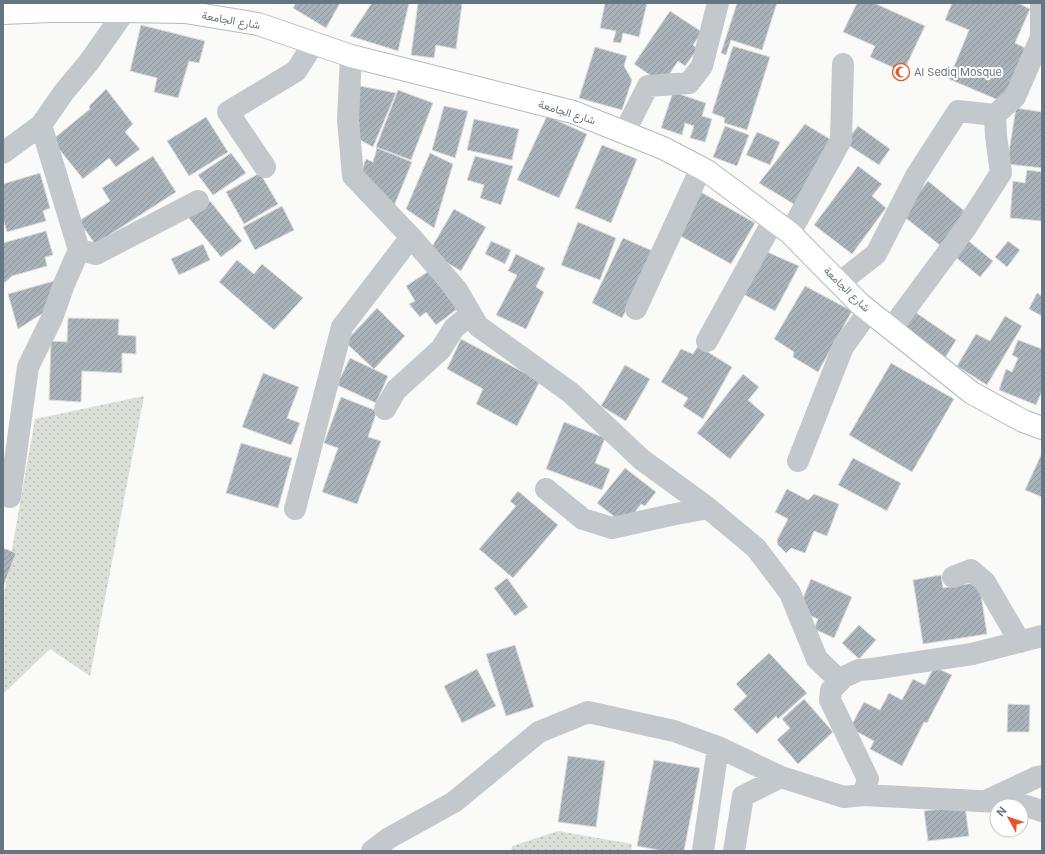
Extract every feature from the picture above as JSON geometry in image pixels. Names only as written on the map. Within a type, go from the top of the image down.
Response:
[{"type":"main road","name":"شارع الجامعة","points":[[3,13],[87,7],[185,12],[258,24],[351,56],[573,112],[663,148],[707,171],[782,227],[869,311],[972,393],[1023,421],[1042,428]]},
{"type":"street","points":[[624,133],[648,86],[689,83],[702,66],[718,3]]},
{"type":"street","points":[[839,283],[876,254],[916,176],[958,111],[995,114],[1015,97],[1041,37],[1041,3]]},
{"type":"street","points":[[3,153],[41,125],[64,92],[89,62],[125,10]]},
{"type":"street","points":[[265,168],[228,112],[296,71],[314,44]]},
{"type":"street","points":[[351,56],[348,120],[353,176],[411,237],[457,290],[478,326],[571,393],[641,459],[708,508],[756,548],[790,593],[817,660],[840,681]]},
{"type":"street","points":[[707,341],[841,140],[843,64]]},
{"type":"street","points":[[891,329],[965,229],[1002,173],[996,136],[995,114]]},
{"type":"street","points":[[10,497],[28,367],[52,318],[64,284],[79,250],[41,125]]},
{"type":"street","points":[[636,309],[701,168]]},
{"type":"street","points":[[79,250],[96,254],[198,201]]},
{"type":"street","points":[[295,509],[342,327],[411,237]]},
{"type":"street","points":[[798,461],[843,347],[869,311]]},
{"type":"street","points":[[385,409],[396,390],[442,349],[454,328],[471,314]]},
{"type":"street","points":[[546,489],[583,520],[612,528],[708,508]]},
{"type":"street","points":[[953,577],[971,570],[985,582],[1020,642]]},
{"type":"street","points":[[863,795],[868,779],[830,700],[831,690],[844,677],[859,670],[972,654],[1042,636]]},
{"type":"street","points":[[372,851],[389,838],[454,802],[539,732],[588,712],[674,731],[718,747],[781,777],[844,797],[863,795],[986,802],[1017,802],[1042,811]]},
{"type":"street","points":[[703,851],[718,747]]},
{"type":"street","points":[[986,802],[1042,776]]},
{"type":"street","points":[[734,851],[743,796],[781,777]]},
{"type":"shaded area","points":[[144,396],[90,676],[50,649],[3,694],[3,600],[35,419]]},
{"type":"shaded area","points":[[558,831],[632,844],[631,851],[511,851],[512,846]]},
{"type":"building","points":[[296,3],[340,3],[326,28],[293,8]]},
{"type":"building","points":[[372,3],[409,3],[398,51],[350,36]]},
{"type":"building","points":[[418,3],[462,4],[456,49],[436,45],[434,58],[411,55]]},
{"type":"building","points":[[605,3],[647,3],[639,37],[623,33],[621,43],[613,42],[616,31],[600,28]]},
{"type":"building","points":[[737,3],[777,3],[762,50],[731,40],[726,55],[721,53]]},
{"type":"building","points":[[857,3],[874,3],[925,26],[903,72],[870,57],[875,46],[843,32]]},
{"type":"building","points":[[952,3],[1018,3],[1030,9],[1015,43],[1025,48],[1003,102],[949,79],[969,30],[945,20]]},
{"type":"building","points":[[670,11],[702,32],[693,45],[703,52],[694,54],[685,66],[678,61],[663,84],[634,64]]},
{"type":"building","points":[[141,25],[205,41],[199,63],[189,61],[178,98],[154,92],[157,78],[130,71]]},
{"type":"building","points":[[733,46],[770,57],[747,130],[724,123],[725,118],[712,113]]},
{"type":"building","points":[[595,47],[627,56],[624,66],[632,80],[622,110],[579,98]]},
{"type":"building","points":[[355,85],[396,93],[373,147],[351,135]]},
{"type":"building","points":[[106,89],[133,124],[125,132],[140,149],[116,167],[109,158],[83,179],[52,140],[90,109],[89,106]]},
{"type":"building","points":[[398,90],[433,103],[411,160],[376,147]]},
{"type":"building","points":[[673,92],[706,103],[702,116],[712,119],[705,142],[690,138],[694,126],[685,123],[682,135],[661,128]]},
{"type":"building","points":[[444,106],[468,111],[455,158],[432,150]]},
{"type":"building","points":[[1016,108],[1042,112],[1042,168],[1007,164]]},
{"type":"building","points":[[547,116],[587,134],[559,198],[517,180]]},
{"type":"building","points":[[206,117],[228,152],[189,176],[167,141]]},
{"type":"building","points":[[474,119],[519,129],[512,160],[467,150]]},
{"type":"building","points":[[805,124],[833,141],[797,206],[759,183]]},
{"type":"building","points":[[725,126],[749,135],[737,166],[713,157]]},
{"type":"building","points":[[858,126],[890,149],[879,165],[845,143]]},
{"type":"building","points":[[757,132],[780,142],[770,165],[746,155]]},
{"type":"building","points":[[602,145],[637,159],[611,223],[575,208]]},
{"type":"building","points":[[377,148],[412,162],[394,206],[359,178],[366,159],[373,162]]},
{"type":"building","points":[[231,153],[246,173],[213,195],[198,175]]},
{"type":"building","points":[[430,153],[453,164],[434,228],[406,209]]},
{"type":"building","points":[[153,156],[176,192],[95,244],[79,221],[110,201],[102,188]]},
{"type":"building","points":[[475,156],[513,166],[501,205],[480,198],[484,185],[467,180]]},
{"type":"building","points":[[858,166],[882,184],[872,196],[886,208],[852,254],[814,225]]},
{"type":"building","points":[[1027,170],[1042,172],[1042,221],[1010,218],[1013,181],[1025,183]]},
{"type":"building","points":[[40,173],[50,208],[43,211],[46,221],[7,232],[3,219],[3,184]]},
{"type":"building","points":[[260,173],[278,204],[244,224],[226,192]]},
{"type":"building","points":[[928,181],[967,213],[941,246],[902,215]]},
{"type":"building","points":[[699,191],[755,223],[731,264],[675,233]]},
{"type":"building","points":[[210,201],[242,241],[221,257],[188,217]]},
{"type":"building","points":[[282,206],[294,230],[255,250],[243,227]]},
{"type":"building","points":[[454,209],[486,227],[461,271],[429,252]]},
{"type":"building","points":[[578,222],[616,238],[600,280],[561,265]]},
{"type":"building","points":[[46,231],[53,255],[45,257],[47,266],[12,276],[3,284],[3,243]]},
{"type":"building","points":[[623,238],[655,252],[622,318],[592,303]]},
{"type":"building","points":[[966,239],[993,261],[980,277],[953,255]]},
{"type":"building","points":[[491,241],[511,250],[505,264],[485,254]]},
{"type":"building","points":[[1008,241],[1020,250],[1007,267],[995,257]]},
{"type":"building","points":[[203,244],[210,260],[179,275],[171,259]]},
{"type":"building","points":[[765,251],[799,266],[775,311],[743,294]]},
{"type":"building","points":[[516,254],[545,268],[536,287],[544,292],[526,329],[496,315],[517,275],[508,271]]},
{"type":"building","points":[[237,260],[254,274],[262,264],[303,298],[274,330],[219,282]]},
{"type":"building","points":[[429,271],[457,309],[436,325],[426,312],[420,317],[409,304],[415,301],[406,286]]},
{"type":"building","points":[[54,281],[51,308],[18,329],[8,294]]},
{"type":"building","points":[[805,286],[852,311],[818,372],[793,357],[794,352],[774,339]]},
{"type":"building","points":[[1037,293],[1042,296],[1042,316],[1029,309]]},
{"type":"building","points":[[377,308],[405,336],[374,369],[345,342]]},
{"type":"building","points":[[915,312],[956,340],[945,358],[903,329]]},
{"type":"building","points":[[1005,316],[1022,326],[987,385],[957,366],[976,334],[990,341]]},
{"type":"building","points":[[68,318],[119,319],[118,335],[136,336],[136,354],[122,353],[122,373],[82,371],[81,402],[49,400],[51,341],[67,342]]},
{"type":"building","points":[[461,339],[540,381],[517,426],[476,404],[483,389],[447,369]]},
{"type":"building","points":[[1018,340],[1042,349],[1042,391],[1036,405],[999,390],[1006,369],[1012,372],[1018,358],[1012,355]]},
{"type":"building","points":[[698,346],[732,367],[703,419],[683,406],[688,398],[661,382],[681,349],[693,354]]},
{"type":"building","points":[[350,358],[388,376],[376,403],[337,385]]},
{"type":"building","points":[[891,363],[954,399],[912,472],[849,435]]},
{"type":"building","points":[[625,365],[650,379],[626,421],[601,406]]},
{"type":"building","points":[[263,373],[299,387],[287,418],[300,423],[291,445],[242,427]]},
{"type":"building","points":[[743,374],[759,387],[748,400],[765,415],[730,459],[697,433]]},
{"type":"building","points":[[341,397],[377,411],[368,437],[381,441],[357,504],[322,492],[338,448],[324,443]]},
{"type":"building","points":[[564,422],[605,438],[595,463],[610,469],[602,490],[546,469]]},
{"type":"building","points":[[241,443],[292,458],[278,508],[226,493]]},
{"type":"building","points":[[1042,453],[1042,497],[1025,490]]},
{"type":"building","points":[[853,458],[901,483],[887,511],[838,485]]},
{"type":"building","points":[[625,468],[656,492],[645,506],[641,504],[625,525],[597,503]]},
{"type":"building","points":[[787,489],[808,500],[814,494],[839,504],[827,536],[814,531],[805,553],[791,548],[786,553],[778,545],[777,540],[788,519],[775,512]]},
{"type":"building","points":[[518,491],[558,525],[513,578],[479,549],[516,506],[510,501]]},
{"type":"building","points":[[3,548],[16,553],[3,587]]},
{"type":"building","points":[[941,575],[943,588],[979,582],[987,634],[923,644],[913,580]]},
{"type":"building","points":[[507,578],[528,607],[515,616],[494,588]]},
{"type":"building","points":[[811,579],[852,597],[834,638],[814,629],[818,619],[798,610]]},
{"type":"building","points":[[859,625],[876,640],[859,659],[842,643]]},
{"type":"building","points":[[515,645],[534,707],[506,716],[486,654]]},
{"type":"building","points":[[769,653],[807,693],[778,719],[776,716],[757,734],[733,709],[747,696],[736,684]]},
{"type":"building","points":[[934,667],[952,675],[927,723],[924,722],[902,766],[870,749],[874,741],[850,728],[864,702],[880,710],[889,693],[902,700],[913,679],[925,685]]},
{"type":"building","points":[[477,669],[496,706],[462,723],[444,686]]},
{"type":"building","points":[[804,699],[833,732],[798,764],[777,740],[790,728],[782,719]]},
{"type":"building","points":[[1008,704],[1030,705],[1029,732],[1007,732]]},
{"type":"building","points":[[568,756],[605,761],[596,827],[558,822]]},
{"type":"building","points":[[654,760],[700,768],[684,851],[663,851],[637,846]]},
{"type":"building","points":[[965,806],[969,836],[928,841],[924,811]]},
{"type":"place","name":"Al Sediq Mosque","points":[[901,72]]}]
